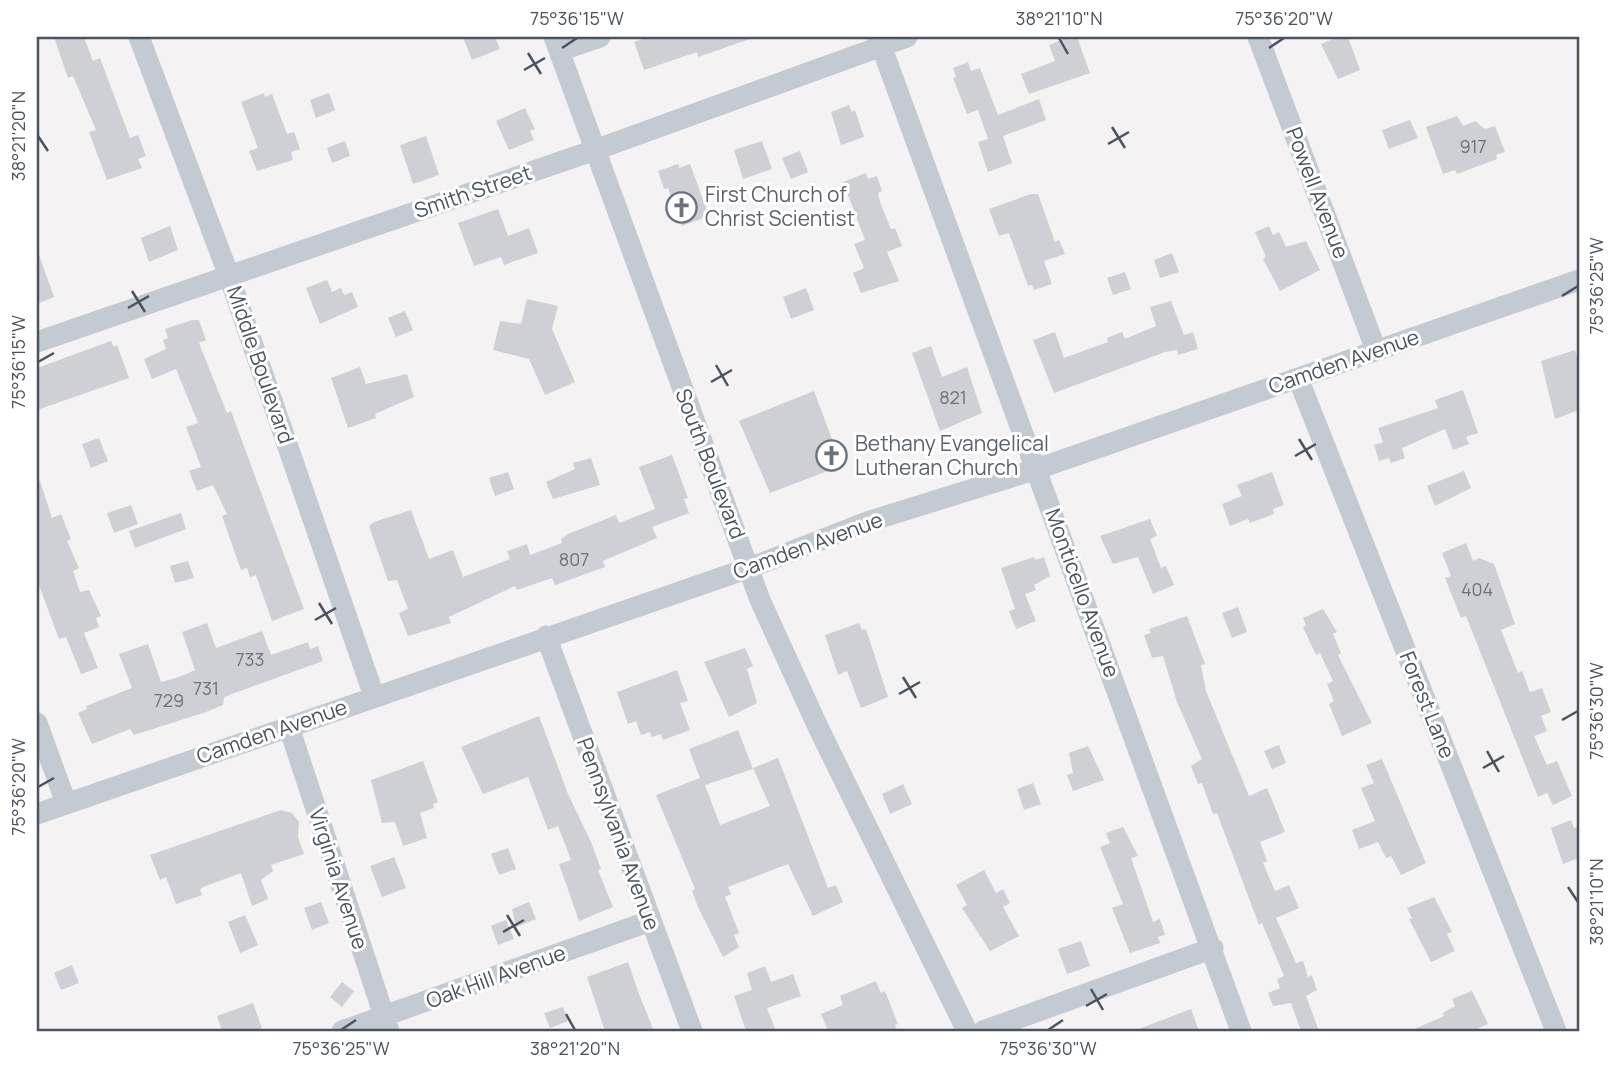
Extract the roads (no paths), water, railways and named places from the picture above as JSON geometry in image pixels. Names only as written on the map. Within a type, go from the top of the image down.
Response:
[{"type":"street","name":"Middle Boulevard","points":[[139,37],[229,276],[374,696]]},
{"type":"street","points":[[557,44],[600,37]]},
{"type":"street","name":"Smith Street","points":[[37,342],[595,150],[879,41],[907,37]]},
{"type":"street","name":"Powell Avenue","points":[[1258,37],[1376,349]]},
{"type":"street","name":"Monticello Avenue","points":[[879,41],[1213,948],[1241,1031]]},
{"type":"street","name":"South Boulevard","points":[[557,44],[748,568],[818,727],[967,1031]]},
{"type":"street","name":"Camden Avenue","points":[[37,814],[748,568],[867,522],[1037,469],[1579,280]]},
{"type":"street","name":"Forest Lane","points":[[1298,378],[1556,1031]]},
{"type":"street","name":"Pennsylvania Avenue","points":[[546,636],[692,1031]]},
{"type":"street","points":[[37,723],[66,803]]},
{"type":"street","name":"Virginia Avenue","points":[[289,727],[386,1024]]},
{"type":"street","name":"Oak Hill Avenue","points":[[342,1031],[386,1024],[650,921]]},
{"type":"street","points":[[983,1031],[1213,948]]},
{"type":"place","name":"First Church of Christ Scientist","points":[[682,207]]},
{"type":"place","name":"Bethany Evangelical Lutheran Church","points":[[832,456]]}]
